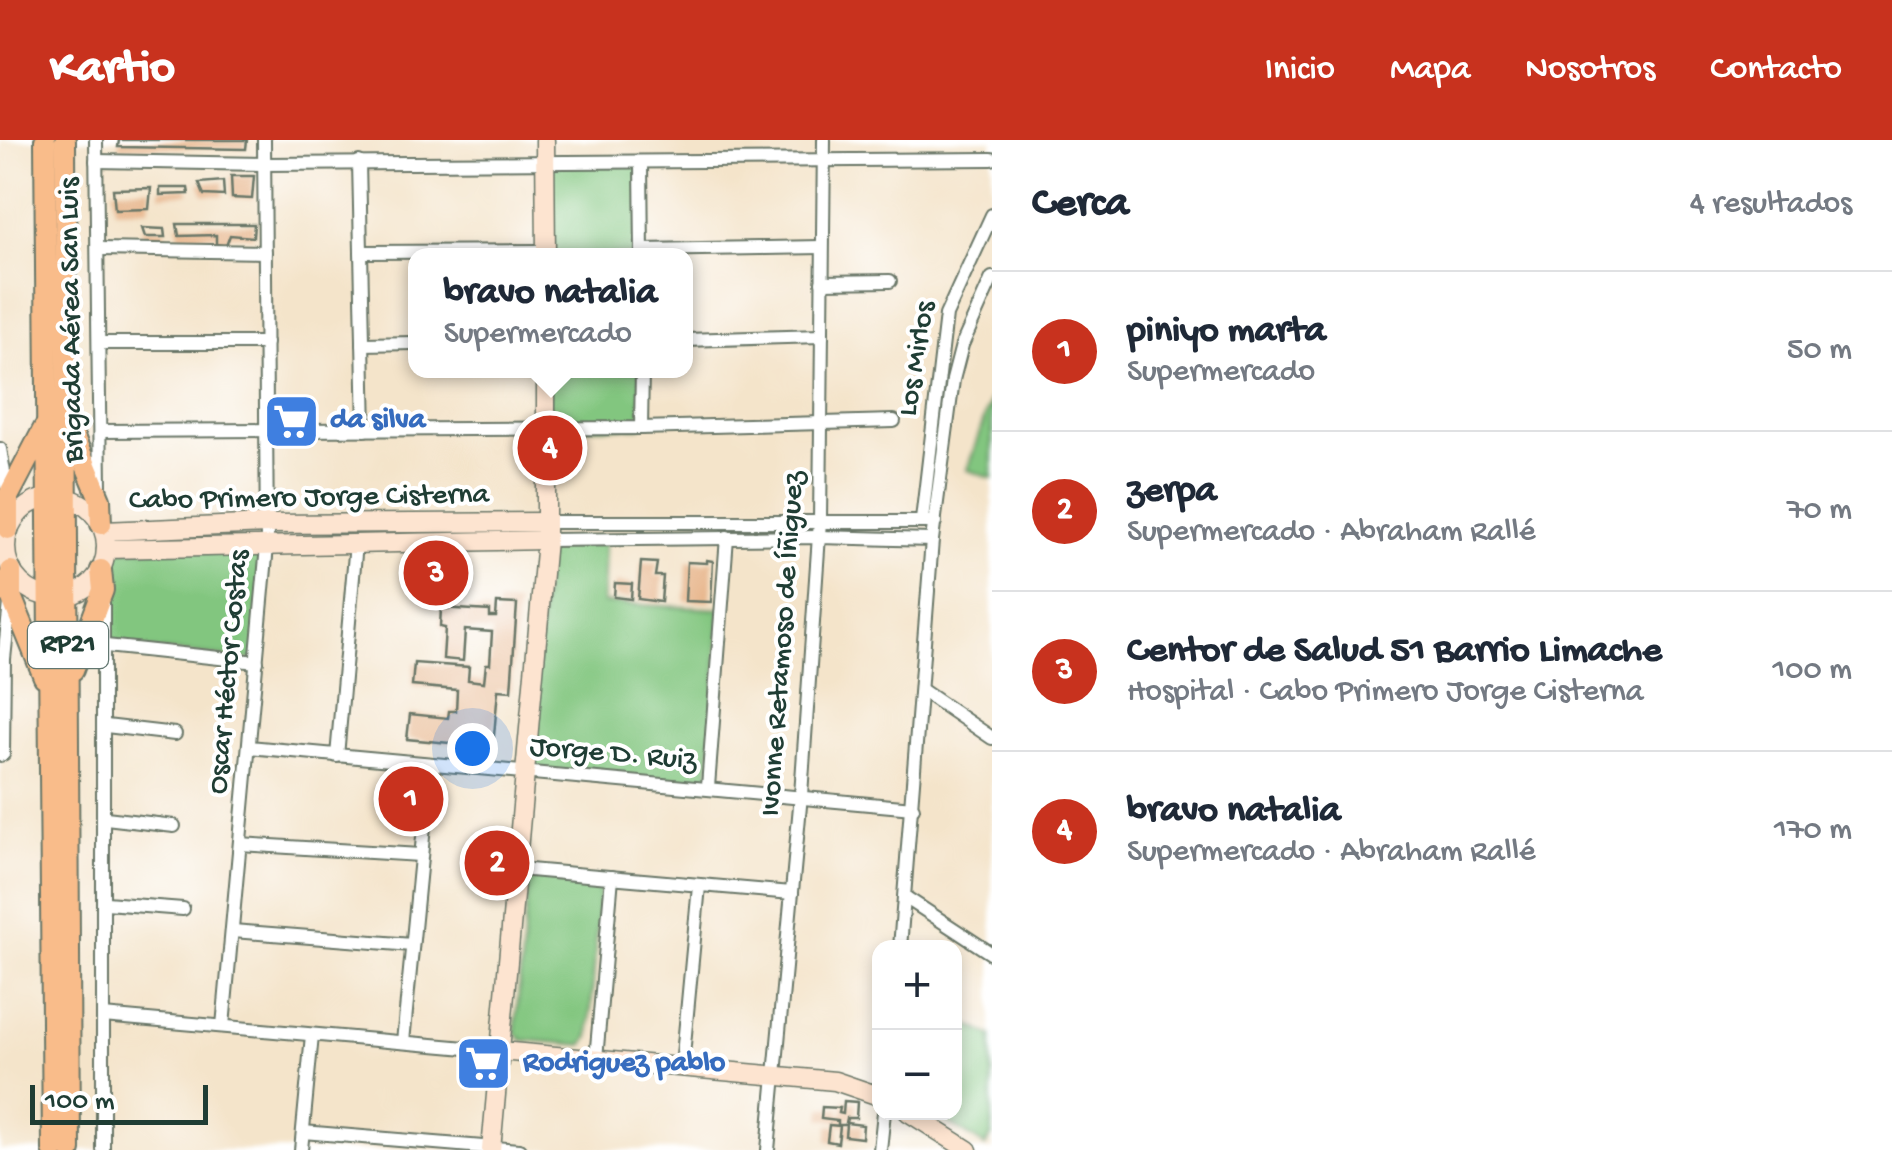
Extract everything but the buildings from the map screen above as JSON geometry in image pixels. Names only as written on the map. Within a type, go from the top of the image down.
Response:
[{"type":"main road","name":"RP21","points":[[46,140],[57,421]]},
{"type":"main road","name":"RP21","points":[[65,140],[57,498],[70,1150]]},
{"type":"main road","points":[[4,539],[8,497],[57,421],[100,499],[104,535]]},
{"type":"main road","points":[[6,568],[11,596],[59,702]]},
{"type":"main road","points":[[59,702],[102,580]]},
{"type":"main road","name":"RP21","points":[[53,1150],[59,702]]},
{"type":"street","name":"Brigada Aérea San Luis","points":[[96,140],[100,499]]},
{"type":"street","name":"Oscar Héctor Costas","points":[[223,1026],[268,524],[264,140]]},
{"type":"street","points":[[545,140],[546,248]]},
{"type":"street","name":"Ivonne Retamoso de Íñiguez","points":[[768,1150],[801,795],[820,520],[824,140]]},
{"type":"street","points":[[96,161],[264,164],[992,159]]},
{"type":"street","points":[[360,162],[366,430]]},
{"type":"street","points":[[641,162],[642,248]]},
{"type":"street","name":"Los Mirlos","points":[[928,521],[946,315],[992,215]]},
{"type":"street","points":[[693,251],[822,247]]},
{"type":"street","points":[[100,250],[266,252]]},
{"type":"street","points":[[361,252],[408,252]]},
{"type":"street","name":"Los Mirlos","points":[[928,521],[953,380],[962,346],[992,278]]},
{"type":"street","points":[[822,282],[890,281]]},
{"type":"street","points":[[693,340],[822,336]]},
{"type":"street","points":[[101,344],[266,343]]},
{"type":"street","points":[[363,344],[408,343]]},
{"type":"street","points":[[491,1149],[546,531],[546,378]]},
{"type":"street","points":[[642,378],[642,428]]},
{"type":"street","points":[[100,431],[642,428],[894,421]]},
{"type":"street","points":[[0,449],[8,497]]},
{"type":"street","points":[[102,580],[58,596],[33,592],[6,568],[4,539],[17,514],[30,504],[57,498],[92,512],[104,535],[103,1150]]},
{"type":"street","name":"Cabo Primero Jorge Cisterna","points":[[104,535],[267,544],[356,543],[820,520],[928,521]]},
{"type":"street","points":[[901,940],[923,690],[932,540],[928,521]]},
{"type":"street","name":"Cabo Primero Jorge Cisterna","points":[[104,535],[268,524],[932,540]]},
{"type":"street","points":[[708,787],[727,537]]},
{"type":"street","points":[[337,756],[356,543]]},
{"type":"street","points":[[2,754],[2,660],[11,596]]},
{"type":"street","points":[[106,646],[257,662]]},
{"type":"street","points":[[923,690],[992,738]]},
{"type":"street","points":[[106,726],[175,734]]},
{"type":"street","name":"Jorge D. Ruiz","points":[[249,747],[913,808]]},
{"type":"street","points":[[403,1042],[430,765]]},
{"type":"street","points":[[106,818],[174,826]]},
{"type":"street","points":[[240,844],[420,856]]},
{"type":"street","points":[[518,869],[792,892]]},
{"type":"street","points":[[596,1059],[612,878]]},
{"type":"street","points":[[682,1066],[699,886]]},
{"type":"street","points":[[905,897],[992,954]]},
{"type":"street","points":[[106,903],[183,909]]},
{"type":"street","points":[[232,931],[412,946]]},
{"type":"street","points":[[103,1016],[835,1081],[872,1093]]},
{"type":"street","points":[[302,1150],[312,1035]]},
{"type":"street","points":[[880,1150],[883,1120]]},
{"type":"street","points":[[921,1120],[968,1150]]},
{"type":"street","points":[[303,1132],[398,1145],[519,1150]]},
{"type":"green space","points":[[545,162],[641,162],[641,248],[546,248]]},
{"type":"green space","points":[[547,378],[641,378],[641,427],[547,428]]},
{"type":"green space","points":[[992,396],[992,478],[967,470]]},
{"type":"green space","points":[[548,542],[605,542],[603,603],[721,609],[708,787],[526,772]]},
{"type":"green space","points":[[267,546],[255,660],[106,645],[102,570],[107,550]]},
{"type":"green space","points":[[535,877],[594,883],[600,889],[589,1037],[583,1045],[522,1040],[515,1032],[528,885]]},
{"type":"green space","points":[[962,1022],[992,1036],[992,1135],[985,1146],[944,1120],[962,1120]]},
{"type":"place","name":"da silva","points":[[291,421]]},
{"type":"place","name":"bravo natalia","points":[[550,448]]},
{"type":"place","name":"Centor de Salud 51 Barrio Limache","points":[[436,573]]},
{"type":"place","name":"piniyo marta","points":[[411,799]]},
{"type":"place","name":"zerpa","points":[[497,863]]},
{"type":"place","name":"Rodriguez pablo","points":[[484,1064]]}]
